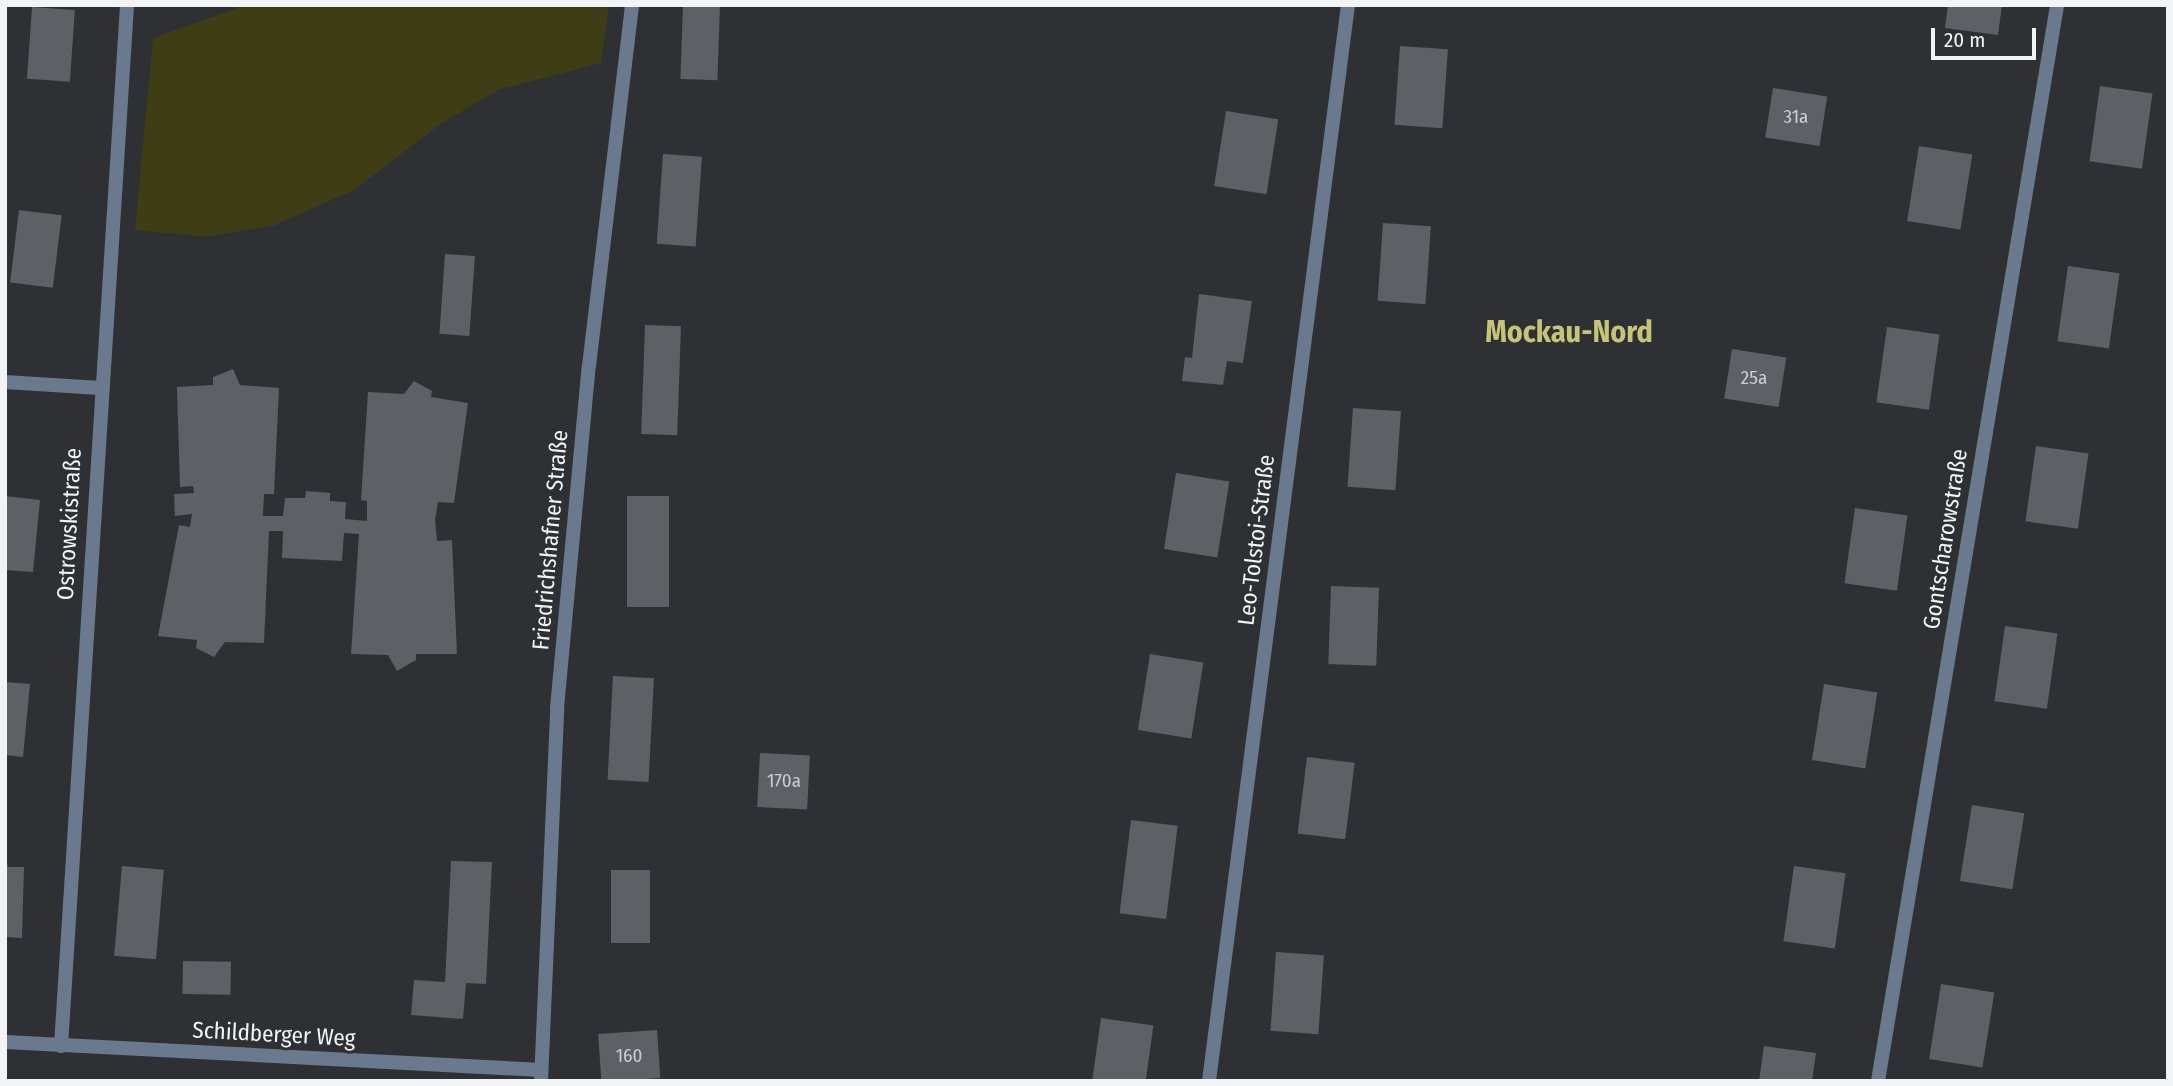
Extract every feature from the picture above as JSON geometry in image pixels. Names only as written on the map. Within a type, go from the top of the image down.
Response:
[{"type":"street","name":"Ostrowskistraße","points":[[61,1046],[100,388],[127,5]]},
{"type":"street","name":"Friedrichshafner Straße","points":[[541,1076],[557,708],[589,366],[632,5]]},
{"type":"street","name":"Leo-Tolstoi-Straße","points":[[1209,1081],[1348,5]]},
{"type":"street","name":"Gontscharowstraße","points":[[1878,1081],[2057,5]]},
{"type":"street","points":[[5,382],[100,388]]},
{"type":"street","name":"Schildberger Weg","points":[[5,1042],[541,1076]]},
{"type":"shaded area","points":[[246,5],[609,5],[601,63],[498,90],[442,123],[354,190],[275,225],[207,237],[135,230],[153,38]]},
{"type":"building","points":[[683,5],[720,6],[717,80],[680,79]]},
{"type":"building","points":[[1948,5],[2002,5],[1998,35],[1945,28]]},
{"type":"building","points":[[32,7],[75,10],[70,82],[27,79]]},
{"type":"building","points":[[1400,46],[1448,49],[1442,128],[1394,125]]},
{"type":"building","points":[[2100,86],[2152,93],[2142,169],[2089,161]]},
{"type":"building","points":[[1773,88],[1827,97],[1820,146],[1765,137]]},
{"type":"building","points":[[1226,111],[1278,119],[1266,194],[1214,186]]},
{"type":"building","points":[[1919,146],[1972,154],[1960,230],[1907,221]]},
{"type":"building","points":[[663,154],[702,157],[696,247],[657,244]]},
{"type":"building","points":[[19,210],[62,215],[53,288],[10,282]]},
{"type":"building","points":[[1383,223],[1431,226],[1425,304],[1378,301]]},
{"type":"building","points":[[445,254],[475,256],[469,336],[439,334]]},
{"type":"building","points":[[2068,266],[2119,273],[2109,348],[2057,341]]},
{"type":"building","points":[[1199,294],[1252,301],[1243,363],[1227,361],[1223,385],[1182,381],[1185,357],[1192,358]]},
{"type":"building","points":[[645,325],[681,326],[677,435],[641,434]]},
{"type":"building","points":[[1887,327],[1939,334],[1929,410],[1876,402]]},
{"type":"building","points":[[1732,349],[1786,358],[1779,407],[1724,398]]},
{"type":"building","points":[[233,369],[240,385],[279,388],[274,494],[264,494],[263,516],[283,516],[285,498],[305,498],[306,491],[330,493],[330,501],[346,502],[345,519],[367,521],[367,501],[361,500],[368,392],[404,394],[414,381],[432,391],[431,397],[468,403],[454,503],[438,502],[435,520],[437,541],[452,540],[457,654],[416,654],[416,660],[397,671],[388,655],[351,654],[359,534],[344,533],[342,561],[282,558],[283,531],[269,531],[264,643],[225,642],[214,657],[196,648],[197,640],[158,636],[179,525],[190,527],[192,514],[175,516],[174,494],[194,493],[193,486],[180,487],[177,387],[213,385],[213,377]]},
{"type":"building","points":[[1353,408],[1401,411],[1395,490],[1347,487]]},
{"type":"building","points":[[2036,446],[2088,453],[2078,529],[2025,521]]},
{"type":"building","points":[[1176,473],[1229,481],[1217,557],[1164,549]]},
{"type":"building","points":[[5,496],[40,500],[33,572],[5,570]]},
{"type":"building","points":[[627,496],[669,496],[669,607],[627,607]]},
{"type":"building","points":[[1855,508],[1907,515],[1897,591],[1844,583]]},
{"type":"building","points":[[1331,586],[1379,588],[1376,666],[1328,664]]},
{"type":"building","points":[[2005,626],[2057,633],[2047,709],[1994,701]]},
{"type":"building","points":[[1150,654],[1203,662],[1191,738],[1138,730]]},
{"type":"building","points":[[613,676],[654,678],[649,782],[608,780]]},
{"type":"building","points":[[5,682],[30,684],[23,757],[5,755]]},
{"type":"building","points":[[1824,684],[1877,692],[1865,768],[1812,760]]},
{"type":"building","points":[[760,753],[810,756],[807,810],[757,807]]},
{"type":"building","points":[[1307,757],[1355,763],[1345,839],[1298,833]]},
{"type":"building","points":[[1972,805],[2024,813],[2012,889],[1960,881]]},
{"type":"building","points":[[1131,820],[1178,826],[1166,919],[1120,913]]},
{"type":"building","points":[[5,854],[8,867],[24,867],[22,938],[5,937]]},
{"type":"building","points":[[451,861],[492,862],[486,984],[466,983],[463,1019],[411,1015],[414,980],[445,982]]},
{"type":"building","points":[[122,866],[164,870],[156,959],[114,956]]},
{"type":"building","points":[[1794,866],[1845,873],[1835,948],[1783,941]]},
{"type":"building","points":[[611,870],[650,870],[650,943],[611,943]]},
{"type":"building","points":[[1276,952],[1324,955],[1318,1034],[1270,1031]]},
{"type":"building","points":[[183,961],[231,962],[230,995],[182,994]]},
{"type":"building","points":[[1941,984],[1994,992],[1982,1068],[1929,1059]]},
{"type":"building","points":[[1101,1018],[1153,1025],[1146,1081],[1092,1081]]},
{"type":"building","points":[[657,1030],[660,1078],[601,1081],[598,1034]]},
{"type":"building","points":[[1764,1046],[1816,1053],[1812,1081],[1759,1081]]},
{"type":"district","name":"Mockau-Nord","points":[[1569,332]]}]
